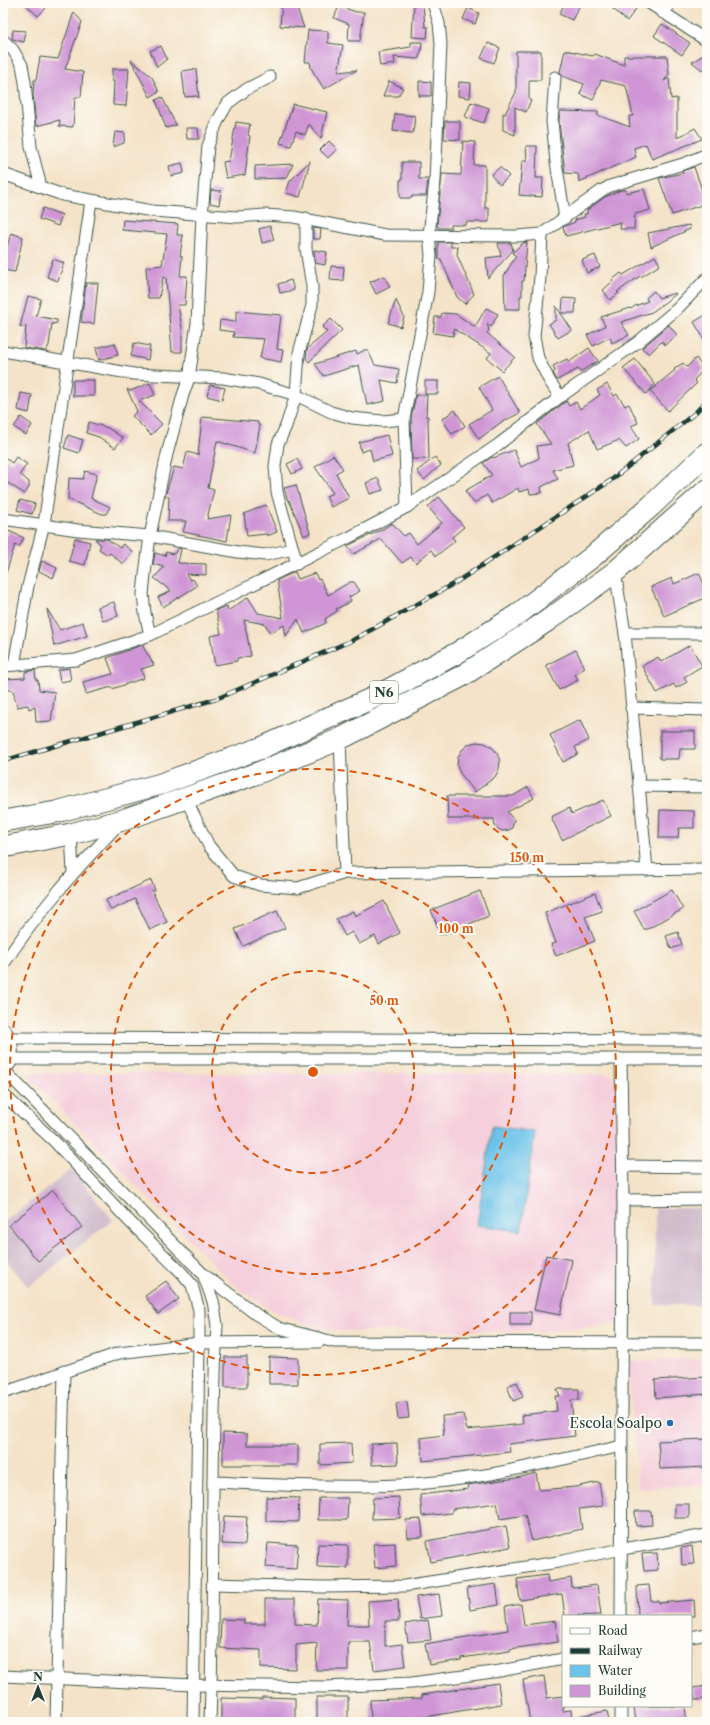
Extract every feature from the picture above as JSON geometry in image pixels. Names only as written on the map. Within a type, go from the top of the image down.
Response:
[{"type":"highway","name":"N6","points":[[3,821],[56,812],[161,784],[261,748],[375,697],[457,653],[517,615],[592,557],[651,506],[707,453]]},
{"type":"highway","name":"N6","points":[[3,847],[71,834],[123,820],[258,773],[340,739],[462,676],[547,621],[614,572],[707,490]]},
{"type":"street","points":[[407,507],[404,419],[428,292],[431,256],[429,235],[435,181],[441,44],[439,23],[433,3]]},
{"type":"street","points":[[649,3],[707,41]]},
{"type":"street","points":[[663,13],[671,3]]},
{"type":"street","points":[[3,40],[13,50],[22,65],[25,82],[30,147],[41,187]]},
{"type":"street","points":[[150,635],[145,613],[143,594],[150,536],[167,454],[189,378],[197,323],[202,215],[208,146],[218,120],[228,103],[247,89],[270,76]]},
{"type":"street","points":[[556,77],[552,121],[556,162],[565,218]]},
{"type":"street","points":[[3,174],[63,195],[152,211],[238,217],[265,215],[306,218],[386,235],[517,236],[542,234],[601,191],[686,163],[707,154]]},
{"type":"street","points":[[14,666],[28,586],[44,524],[91,201]]},
{"type":"street","points":[[297,564],[277,492],[275,466],[278,444],[296,396],[299,353],[312,305],[312,286],[306,249],[306,218]]},
{"type":"street","points":[[542,234],[540,277],[534,336],[538,358],[549,380],[560,397]]},
{"type":"street","points":[[3,666],[76,660],[150,635],[297,564],[407,507],[499,444],[560,397],[638,342],[677,308],[707,278]]},
{"type":"street","points":[[3,351],[134,374],[189,378],[223,378],[259,384],[296,396],[331,412],[352,418],[382,420],[404,419]]},
{"type":"street","points":[[3,519],[78,530],[150,536],[231,551],[266,555],[293,549]]},
{"type":"street","points":[[614,572],[625,633],[647,870]]},
{"type":"street","points":[[625,633],[707,633]]},
{"type":"street","points":[[631,708],[707,710]]},
{"type":"street","points":[[340,739],[345,873]]},
{"type":"street","points":[[639,786],[707,787]]},
{"type":"street","points":[[186,799],[209,846],[234,876],[260,885],[298,888],[345,873],[707,869]]},
{"type":"street","points":[[3,965],[18,943],[73,872],[123,820]]},
{"type":"street","points":[[71,834],[73,872]]},
{"type":"street","points":[[3,1028],[10,1038],[12,1048],[12,1059],[4,1072],[203,1274],[257,1315],[279,1328],[334,1342]]},
{"type":"street","points":[[10,1038],[707,1040]]},
{"type":"street","points":[[12,1059],[707,1059]]},
{"type":"street","points":[[621,1059],[623,1166],[621,1615]]},
{"type":"street","points":[[3,1094],[54,1141],[128,1220],[182,1273],[192,1285],[198,1310],[199,1343],[193,1716],[210,1710]]},
{"type":"street","points":[[623,1166],[707,1167]]},
{"type":"street","points":[[623,1200],[707,1199]]},
{"type":"street","points":[[203,1274],[213,1301],[216,1315],[213,1482],[213,1612],[210,1722]]},
{"type":"street","points":[[3,1393],[119,1353],[199,1343],[707,1343]]},
{"type":"street","points":[[56,1722],[64,1371]]},
{"type":"street","points":[[198,1399],[215,1399]]},
{"type":"street","points":[[197,1442],[214,1441]]},
{"type":"street","points":[[213,1482],[309,1486],[399,1485],[481,1476],[622,1446]]},
{"type":"street","points":[[196,1509],[213,1509]]},
{"type":"street","points":[[213,1584],[322,1587],[404,1586],[558,1562],[622,1549],[707,1535]]},
{"type":"street","points":[[195,1545],[213,1544]]},
{"type":"street","points":[[195,1612],[213,1612]]},
{"type":"street","points":[[692,1637],[707,1634]]},
{"type":"street","points":[[194,1646],[212,1646]]},
{"type":"street","points":[[3,1676],[193,1685],[211,1684],[325,1687],[412,1683],[500,1671],[562,1658]]},
{"type":"street","points":[[621,1707],[621,1722]]},
{"type":"shaded area","points":[[25,1073],[610,1074],[617,1080],[619,1323],[548,1331],[337,1331],[302,1323],[270,1309],[238,1289]]},
{"type":"shaded area","points":[[72,1169],[113,1220],[28,1287],[3,1256],[3,1223]]},
{"type":"shaded area","points":[[655,1208],[707,1208],[707,1305],[655,1305]]},
{"type":"shaded area","name":"Escola Soalpo","points":[[707,1358],[707,1484],[639,1489],[627,1362]]},
{"type":"water","points":[[492,1126],[535,1132],[521,1231],[477,1225]]},
{"type":"building","points":[[24,3],[40,3],[46,8],[38,16]]},
{"type":"building","points":[[282,3],[295,3],[304,28],[280,26]]},
{"type":"building","points":[[414,3],[423,3],[425,27],[428,27],[427,38],[412,37]]},
{"type":"building","points":[[565,3],[581,3],[572,20],[559,14]]},
{"type":"building","points":[[606,3],[629,3],[636,9],[627,21]]},
{"type":"building","points":[[339,6],[356,12],[364,12],[360,41],[348,41],[349,24],[334,18]]},
{"type":"building","points":[[468,8],[479,13],[475,24],[463,19]]},
{"type":"building","points":[[74,12],[82,22],[65,69],[83,72],[81,97],[75,97],[73,127],[59,126],[60,120],[36,126],[33,94],[34,80],[36,80],[40,57],[58,59]]},
{"type":"building","points":[[662,24],[690,43],[682,55],[654,36]]},
{"type":"building","points":[[13,30],[26,31],[24,42],[12,39]]},
{"type":"building","points":[[308,30],[328,31],[328,43],[343,45],[338,72],[357,70],[324,89],[311,68],[310,62],[305,62]]},
{"type":"building","points":[[411,42],[422,42],[421,52],[418,59],[394,57],[395,64],[380,66],[378,52],[411,47]]},
{"type":"building","points":[[488,43],[500,48],[494,63],[481,58]]},
{"type":"building","points":[[161,46],[167,59],[157,67],[150,51]]},
{"type":"building","points":[[565,50],[593,56],[595,54],[624,65],[624,56],[667,56],[669,74],[664,81],[669,78],[671,99],[677,98],[677,138],[695,128],[702,139],[652,159],[646,144],[634,148],[636,157],[579,182],[578,174],[565,173],[559,121],[560,111],[599,112],[597,115],[630,127],[629,116],[633,116],[626,86],[601,80],[593,100],[580,94],[584,84],[562,76],[560,72]]},
{"type":"building","points":[[516,51],[541,51],[541,80],[529,80],[529,99],[531,100],[526,112],[515,107],[515,135],[503,130],[503,113],[505,114],[516,92]]},
{"type":"building","points":[[707,53],[707,64],[702,70],[692,62]]},
{"type":"building","points":[[131,60],[152,77],[159,92],[150,97]]},
{"type":"building","points":[[112,69],[129,69],[126,106],[113,105],[114,81],[112,81]]},
{"type":"building","points":[[196,69],[199,98],[197,96],[185,97],[182,71]]},
{"type":"building","points":[[389,81],[403,88],[398,96],[383,96]]},
{"type":"building","points":[[419,81],[431,82],[431,96],[419,96]]},
{"type":"building","points":[[459,82],[471,83],[470,98],[458,96]]},
{"type":"building","points":[[162,97],[176,125],[166,128],[156,100]]},
{"type":"building","points":[[471,102],[489,108],[484,123],[465,117]]},
{"type":"building","points":[[293,104],[327,112],[321,139],[309,124],[305,135],[296,131],[291,146],[280,143]]},
{"type":"building","points":[[395,114],[415,116],[413,133],[393,131]]},
{"type":"building","points":[[445,121],[460,121],[460,140],[444,139]]},
{"type":"building","points":[[236,122],[250,124],[245,175],[226,178],[223,162],[229,161]]},
{"type":"building","points":[[186,128],[198,128],[199,139],[187,139]]},
{"type":"building","points":[[115,132],[125,133],[124,143],[113,147]]},
{"type":"building","points":[[329,141],[337,149],[328,158],[320,150]]},
{"type":"building","points":[[463,141],[475,142],[474,165],[485,165],[485,208],[489,208],[489,222],[466,222],[466,225],[451,225],[451,228],[438,228],[437,224],[442,174],[461,175]]},
{"type":"building","points":[[526,146],[537,146],[536,178],[543,178],[542,197],[519,195],[522,161],[527,161]]},
{"type":"building","points":[[310,161],[300,197],[286,193],[290,181]]},
{"type":"building","points":[[402,162],[419,162],[419,179],[428,179],[426,196],[400,198]]},
{"type":"building","points":[[182,163],[184,173],[171,176],[169,166]]},
{"type":"building","points":[[293,164],[287,178],[255,179],[255,166]]},
{"type":"building","points":[[500,167],[509,176],[500,185],[491,175]]},
{"type":"building","points":[[694,167],[702,190],[707,188],[707,203],[672,215],[659,178],[683,173],[682,171]]},
{"type":"building","points":[[644,189],[650,210],[635,214],[634,229],[620,229],[621,222],[566,236],[563,227],[575,222],[575,220],[585,217],[584,214],[587,214],[587,210],[605,197],[621,190],[626,190],[626,193]]},
{"type":"building","points":[[211,190],[221,191],[219,205],[210,203]]},
{"type":"building","points":[[43,208],[62,215],[58,226],[39,219]]},
{"type":"building","points":[[123,220],[178,224],[177,235],[183,235],[180,256],[182,256],[180,276],[187,276],[185,305],[178,305],[182,328],[182,352],[172,352],[166,278],[163,277],[159,298],[148,298],[146,267],[162,265],[167,234],[122,230]]},
{"type":"building","points":[[689,225],[690,229],[651,247],[648,233]]},
{"type":"building","points":[[270,226],[274,240],[262,243],[259,229]]},
{"type":"building","points":[[313,228],[321,229],[320,239],[313,239]]},
{"type":"building","points":[[11,233],[23,237],[15,272],[3,270],[3,252],[5,253]]},
{"type":"building","points":[[438,242],[451,242],[451,247],[458,247],[457,255],[474,294],[465,304],[457,297],[441,259],[438,259]]},
{"type":"building","points":[[527,242],[524,281],[522,281],[522,296],[520,296],[520,309],[505,309],[504,276],[516,256],[512,253],[523,243]]},
{"type":"building","points":[[498,243],[511,243],[513,250],[488,278],[486,258],[501,256]]},
{"type":"building","points":[[314,250],[327,252],[325,265],[315,263]]},
{"type":"building","points":[[595,255],[600,267],[587,273],[582,260]]},
{"type":"building","points":[[655,256],[660,265],[641,277],[640,276],[617,292],[619,293],[610,300],[603,290],[613,281],[612,280],[621,273],[623,275]]},
{"type":"building","points":[[53,259],[64,263],[58,281],[47,277]]},
{"type":"building","points":[[331,266],[344,267],[343,281],[330,280]]},
{"type":"building","points":[[384,276],[390,287],[376,294],[370,282]]},
{"type":"building","points":[[291,280],[294,290],[280,293],[278,284]]},
{"type":"building","points":[[86,283],[98,283],[94,324],[81,322]]},
{"type":"building","points":[[654,291],[659,298],[675,293],[676,294],[652,312],[621,322],[629,335],[612,343],[610,337],[593,346],[587,335],[605,326],[601,317],[630,308],[631,309],[648,301],[646,298]]},
{"type":"building","points":[[28,296],[41,299],[36,316],[57,320],[57,323],[52,324],[49,345],[46,351],[24,348],[26,326],[20,327]]},
{"type":"building","points":[[563,298],[576,299],[575,313],[562,313]]},
{"type":"building","points":[[396,300],[404,317],[401,327],[388,323]]},
{"type":"building","points":[[556,306],[572,330],[558,338],[549,324],[556,320]]},
{"type":"building","points":[[486,308],[498,314],[491,327],[487,323],[489,330],[487,333],[515,357],[502,371],[487,358],[491,353],[454,329],[453,336],[433,333],[435,317],[441,317],[442,313],[456,314],[475,327]]},
{"type":"building","points":[[236,311],[281,315],[277,349],[283,350],[281,362],[260,358],[264,339],[233,337],[234,332],[219,330],[220,320],[236,322]]},
{"type":"building","points":[[707,314],[707,344],[694,322]]},
{"type":"building","points":[[331,319],[342,330],[309,362],[306,358],[307,349],[327,332],[322,327]]},
{"type":"building","points":[[669,325],[677,335],[665,345],[662,341],[649,354],[642,348]]},
{"type":"building","points":[[115,343],[118,355],[99,360],[96,348]]},
{"type":"building","points":[[134,343],[150,346],[148,360],[131,356]]},
{"type":"building","points":[[589,348],[598,361],[580,372],[578,369],[557,380],[553,373],[555,371],[553,366],[567,359],[569,362]]},
{"type":"building","points":[[367,349],[375,365],[399,369],[397,383],[381,380],[385,401],[367,405],[359,365],[324,376],[315,364],[356,351],[357,354]]},
{"type":"building","points":[[696,358],[704,369],[694,380],[697,383],[668,411],[650,391],[675,370],[674,369],[683,363],[687,367]]},
{"type":"building","points":[[635,359],[655,384],[646,394],[623,368]]},
{"type":"building","points":[[498,376],[520,413],[500,423],[479,439],[469,424],[492,410],[479,387]]},
{"type":"building","points":[[73,380],[94,380],[94,396],[73,396]]},
{"type":"building","points":[[425,381],[438,381],[438,394],[425,394]]},
{"type":"building","points":[[150,383],[155,395],[139,401],[162,424],[151,435],[132,416],[137,411],[127,389],[130,391]]},
{"type":"building","points":[[607,384],[614,396],[617,394],[625,406],[629,404],[638,423],[631,426],[639,439],[626,448],[619,440],[597,449],[589,430],[568,443],[573,465],[553,470],[558,479],[541,487],[542,493],[530,494],[529,489],[519,492],[518,488],[492,503],[487,495],[474,503],[465,491],[492,475],[483,463],[492,457],[493,458],[514,450],[521,467],[539,458],[537,446],[551,444],[537,424],[566,401],[569,406],[576,402],[580,409],[600,395],[597,390]]},
{"type":"building","points":[[210,385],[225,388],[222,400],[207,396]]},
{"type":"building","points":[[21,393],[32,395],[29,413],[18,410]]},
{"type":"building","points":[[416,395],[427,395],[426,417],[428,416],[429,459],[412,459],[411,418]]},
{"type":"building","points":[[455,410],[465,426],[452,434],[442,419]]},
{"type":"building","points":[[21,417],[32,425],[26,435],[14,427]]},
{"type":"building","points":[[202,417],[258,422],[258,425],[260,425],[255,453],[217,441],[208,488],[214,490],[207,519],[231,515],[227,541],[183,532],[186,521],[168,521],[169,497],[165,496],[174,467],[183,469],[187,452],[198,455]]},
{"type":"building","points":[[89,422],[108,428],[123,438],[115,448],[99,437],[86,433]]},
{"type":"building","points":[[68,435],[83,440],[79,453],[64,448]]},
{"type":"building","points":[[387,435],[392,456],[373,461],[370,449],[361,452],[359,442]]},
{"type":"building","points":[[333,455],[343,469],[336,473],[349,498],[331,507],[326,496],[333,493],[315,467]]},
{"type":"building","points":[[3,457],[12,463],[16,457],[27,464],[20,474],[29,482],[29,487],[25,494],[3,480]]},
{"type":"building","points":[[435,457],[441,465],[424,480],[417,471]]},
{"type":"building","points":[[297,459],[302,469],[292,474],[287,464]]},
{"type":"building","points":[[85,471],[97,474],[91,498],[110,507],[106,514],[102,514],[68,499],[69,478],[83,479]]},
{"type":"building","points":[[378,478],[383,490],[370,494],[366,483]]},
{"type":"building","points":[[296,485],[310,533],[304,536],[289,500],[288,501],[284,488]]},
{"type":"building","points":[[439,497],[464,527],[452,537],[455,541],[436,556],[431,550],[416,563],[411,557],[402,563],[381,539],[354,554],[347,546],[383,529],[392,523],[404,536],[409,533],[417,544],[442,523],[428,507]]},
{"type":"building","points":[[20,500],[35,504],[32,514],[17,510]]},
{"type":"building","points":[[266,505],[277,532],[267,536],[267,534],[247,536],[244,514]]},
{"type":"building","points":[[9,531],[24,538],[19,547],[15,545],[5,576],[3,576],[3,544]]},
{"type":"building","points":[[75,538],[90,542],[85,565],[69,561]]},
{"type":"building","points":[[95,539],[107,539],[120,548],[123,544],[133,552],[123,564],[110,553],[108,555],[99,549],[101,545]]},
{"type":"building","points":[[179,548],[181,549],[178,563],[206,564],[206,575],[186,574],[190,580],[193,579],[197,586],[163,607],[158,597],[171,591],[154,578],[164,567],[153,564],[155,553],[165,556],[166,552],[174,554]]},
{"type":"building","points":[[42,561],[57,568],[53,578],[39,571]]},
{"type":"building","points":[[295,572],[298,579],[315,573],[318,580],[320,579],[328,595],[350,582],[354,582],[360,591],[349,597],[351,601],[336,609],[337,611],[325,619],[326,623],[304,633],[298,619],[286,636],[284,625],[270,633],[265,624],[244,620],[251,656],[237,658],[237,661],[215,665],[210,636],[221,634],[216,610],[227,606],[228,611],[248,597],[258,613],[283,618],[277,580]]},
{"type":"building","points":[[699,573],[707,591],[707,597],[664,616],[651,587],[672,578],[674,584]]},
{"type":"building","points":[[114,602],[118,616],[103,621],[98,607]]},
{"type":"building","points":[[47,609],[60,630],[83,622],[87,636],[54,646]]},
{"type":"building","points":[[142,645],[154,665],[141,669],[144,678],[112,689],[112,687],[86,694],[83,682],[113,674],[107,658]]},
{"type":"building","points":[[690,645],[702,666],[684,677],[687,682],[676,688],[674,684],[657,693],[642,666],[658,657],[661,662]]},
{"type":"building","points":[[576,650],[585,668],[575,674],[578,680],[559,690],[546,665]]},
{"type":"building","points":[[69,668],[71,680],[60,682],[58,670]]},
{"type":"building","points":[[35,670],[39,690],[55,692],[51,721],[36,722],[35,707],[29,709],[28,705],[17,707],[13,690],[5,690],[4,679],[25,678],[25,672]]},
{"type":"building","points":[[580,720],[589,740],[575,747],[578,754],[563,762],[550,735]]},
{"type":"building","points":[[660,731],[695,731],[695,749],[680,749],[679,759],[660,759]]},
{"type":"building","points":[[476,742],[485,743],[492,747],[497,753],[500,761],[499,769],[495,777],[475,792],[460,773],[457,765],[458,757],[462,750],[469,744]]},
{"type":"building","points":[[528,787],[534,798],[507,812],[514,820],[512,828],[509,830],[500,830],[495,826],[494,819],[448,819],[447,796],[513,796]]},
{"type":"building","points":[[603,800],[611,816],[562,840],[551,817],[569,808],[572,814]]},
{"type":"building","points":[[660,810],[694,811],[694,828],[679,828],[678,838],[659,838]]},
{"type":"building","points":[[151,880],[155,890],[152,891],[167,922],[150,930],[135,899],[111,910],[106,900]]},
{"type":"building","points":[[672,890],[683,909],[648,929],[644,929],[634,911]]},
{"type":"building","points":[[480,891],[489,916],[441,935],[431,910]]},
{"type":"building","points":[[595,893],[602,911],[585,917],[595,941],[556,956],[551,944],[556,943],[545,913]]},
{"type":"building","points":[[384,901],[400,933],[379,944],[375,936],[359,944],[352,932],[345,936],[336,919],[353,911],[355,916]]},
{"type":"building","points":[[277,911],[285,928],[243,946],[235,929]]},
{"type":"building","points":[[678,932],[682,945],[671,949],[666,936]]},
{"type":"building","points":[[53,1190],[82,1227],[38,1261],[9,1225]]},
{"type":"building","points":[[546,1255],[572,1260],[560,1315],[534,1310]]},
{"type":"building","points":[[166,1281],[179,1299],[158,1314],[145,1296]]},
{"type":"building","points":[[510,1312],[531,1312],[531,1325],[510,1325]]},
{"type":"building","points":[[225,1357],[247,1357],[247,1387],[225,1387]]},
{"type":"building","points":[[269,1357],[298,1358],[298,1384],[269,1384]]},
{"type":"building","points":[[707,1377],[707,1394],[656,1398],[655,1380]]},
{"type":"building","points":[[517,1382],[523,1397],[513,1401],[507,1386]]},
{"type":"building","points":[[557,1389],[579,1389],[579,1400],[571,1400],[575,1436],[509,1444],[510,1452],[423,1461],[421,1438],[444,1435],[442,1416],[463,1414],[467,1430],[523,1424],[522,1415],[557,1411],[555,1396],[560,1396]]},
{"type":"building","points":[[407,1402],[409,1418],[398,1419],[396,1403]]},
{"type":"building","points":[[223,1433],[247,1434],[247,1445],[298,1445],[298,1465],[223,1465]]},
{"type":"building","points":[[707,1439],[707,1467],[660,1469],[658,1441]]},
{"type":"building","points":[[351,1443],[352,1463],[320,1465],[320,1444]]},
{"type":"building","points":[[397,1443],[398,1464],[372,1465],[371,1444]]},
{"type":"building","points":[[536,1473],[539,1490],[575,1487],[599,1482],[603,1506],[579,1509],[582,1529],[532,1541],[525,1515],[500,1519],[497,1503],[452,1509],[452,1513],[422,1516],[420,1495],[468,1489],[467,1485],[517,1478]]},
{"type":"building","points":[[266,1497],[299,1498],[298,1522],[266,1521]]},
{"type":"building","points":[[399,1497],[400,1518],[372,1519],[373,1498]]},
{"type":"building","points":[[319,1498],[348,1498],[347,1520],[318,1520]]},
{"type":"building","points":[[675,1504],[689,1504],[689,1518],[675,1518]]},
{"type":"building","points":[[635,1511],[651,1511],[652,1525],[636,1526]]},
{"type":"building","points":[[224,1516],[247,1517],[245,1545],[222,1544]]},
{"type":"building","points":[[421,1519],[423,1537],[408,1538],[406,1520]]},
{"type":"building","points":[[506,1526],[510,1547],[431,1562],[427,1541]]},
{"type":"building","points":[[268,1543],[298,1545],[296,1569],[266,1567]]},
{"type":"building","points":[[395,1543],[396,1566],[375,1568],[373,1544]]},
{"type":"building","points":[[318,1544],[348,1545],[348,1568],[317,1567]]},
{"type":"building","points":[[692,1546],[694,1564],[682,1565],[681,1548]]},
{"type":"building","points":[[657,1553],[658,1570],[644,1571],[642,1554]]},
{"type":"building","points":[[547,1575],[548,1582],[571,1578],[572,1588],[597,1585],[601,1615],[565,1615],[562,1594],[520,1600],[517,1579]]},
{"type":"building","points":[[496,1584],[499,1605],[470,1610],[467,1588]]},
{"type":"building","points":[[649,1585],[651,1601],[659,1601],[659,1603],[694,1600],[695,1616],[638,1615],[637,1586]]},
{"type":"building","points":[[439,1594],[442,1616],[420,1619],[416,1597]]},
{"type":"building","points":[[265,1599],[295,1599],[295,1624],[317,1625],[318,1599],[348,1600],[347,1625],[369,1625],[368,1601],[398,1599],[399,1621],[385,1621],[385,1646],[402,1644],[405,1666],[374,1670],[370,1642],[348,1642],[348,1670],[316,1670],[317,1643],[296,1645],[296,1669],[261,1668],[261,1650],[220,1648],[221,1619],[244,1620],[244,1624],[265,1624]]},
{"type":"building","points":[[521,1604],[524,1625],[555,1621],[558,1642],[510,1649],[510,1651],[461,1658],[461,1660],[429,1665],[425,1644],[508,1630],[505,1607]]},
{"type":"building","points":[[428,1620],[431,1640],[408,1642],[405,1624]]},
{"type":"building","points":[[544,1676],[547,1698],[562,1696],[563,1711],[571,1710],[572,1722],[530,1722],[523,1680]]},
{"type":"building","points":[[498,1683],[501,1704],[425,1717],[371,1720],[370,1700],[422,1698],[422,1695]]},
{"type":"building","points":[[707,1686],[707,1699],[695,1700],[693,1688]]},
{"type":"building","points":[[262,1697],[295,1698],[295,1720],[244,1719],[244,1722],[221,1722],[221,1698],[262,1699]]},
{"type":"building","points":[[317,1697],[348,1697],[348,1720],[317,1720]]},
{"type":"building","points":[[634,1707],[685,1707],[687,1722],[636,1722]]},
{"type":"building","points":[[607,1711],[609,1722],[578,1722],[578,1716]]},
{"type":"railway","points":[[3,761],[216,699],[353,640],[455,583],[610,481],[695,413],[707,400]]},
{"type":"place","name":"Escola Soalpo","points":[[670,1423]]}]
